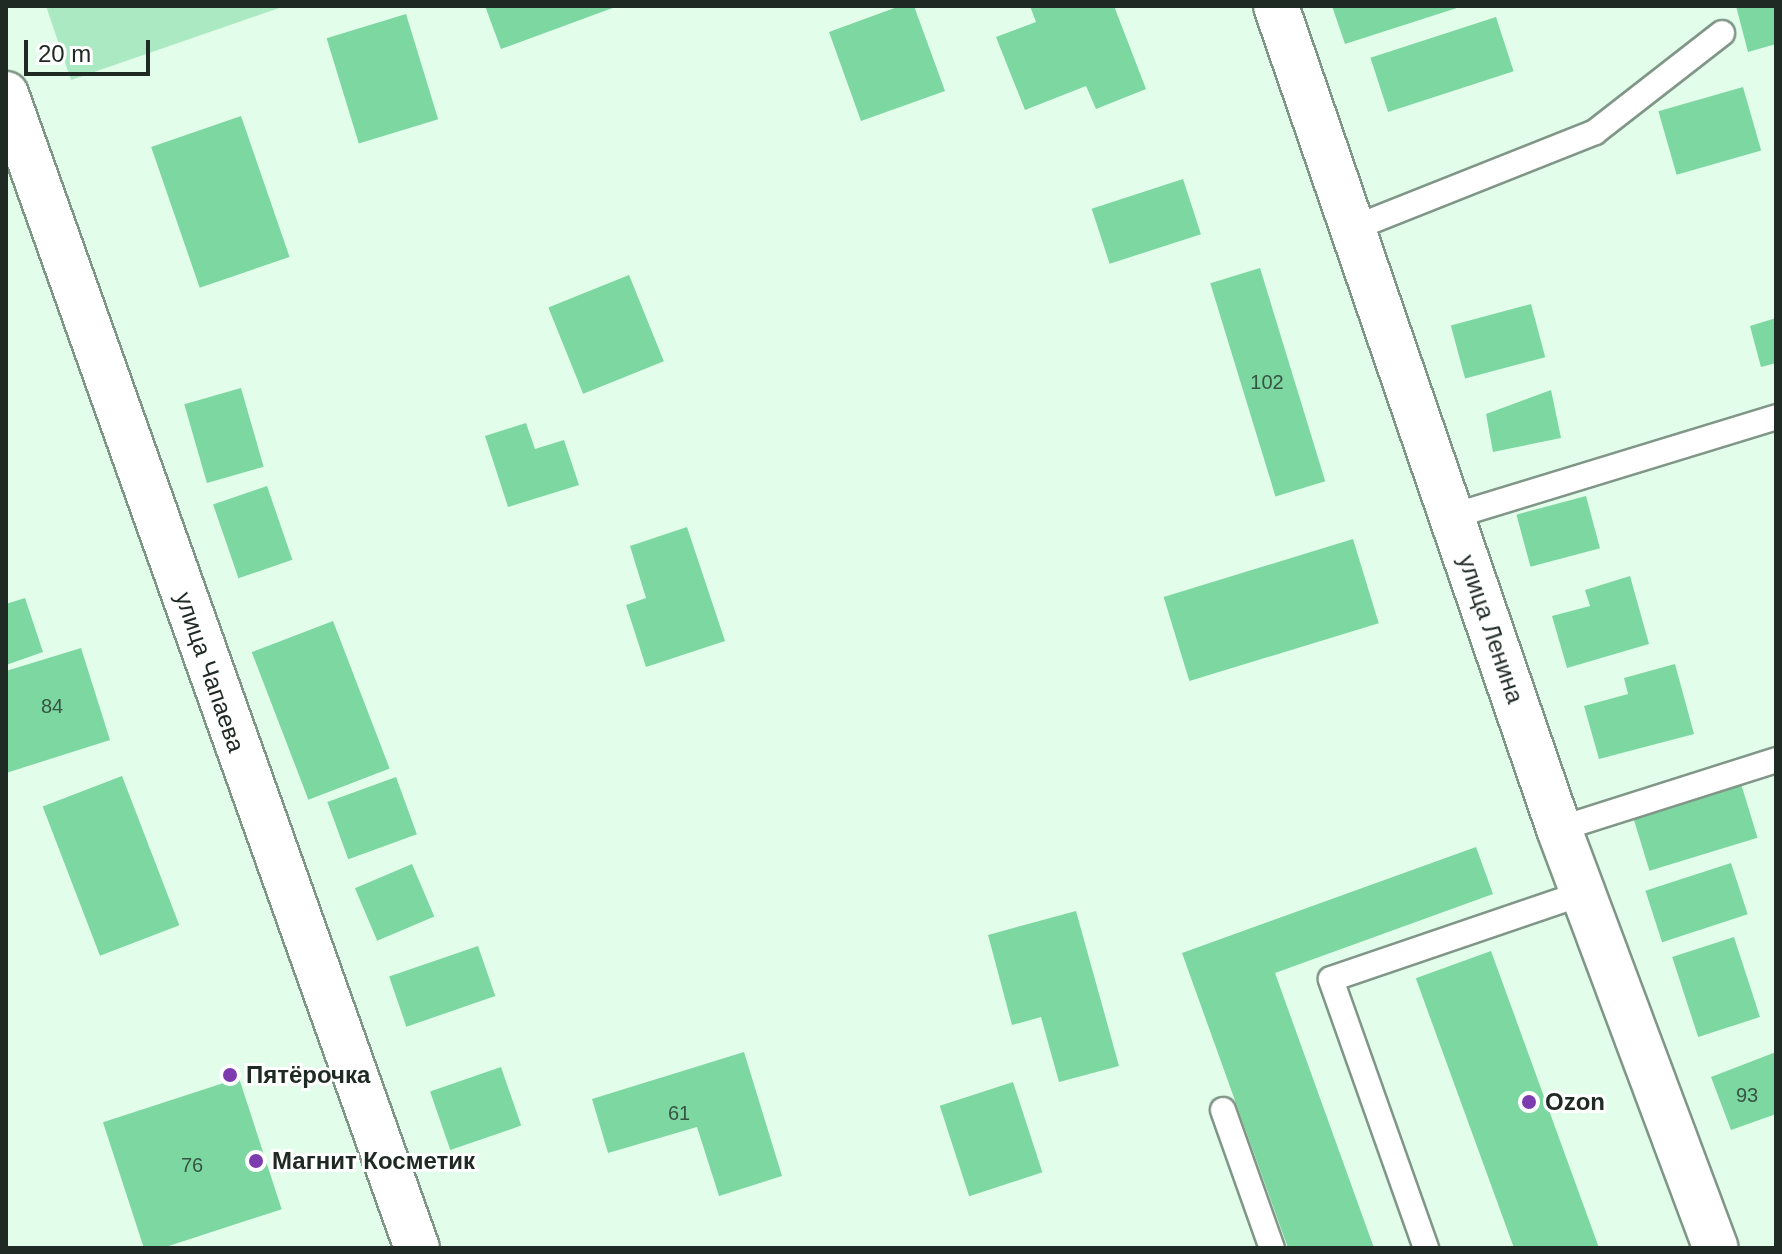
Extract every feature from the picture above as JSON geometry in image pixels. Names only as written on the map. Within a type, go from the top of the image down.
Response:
[{"type":"street","name":"улица Ленина","points":[[1276,6],[1559,829],[1586,892],[1716,1248]]},
{"type":"street","name":"улица Чапаева","points":[[6,96],[417,1248]]},
{"type":"lane","points":[[1354,228],[1595,132],[1722,33]]},
{"type":"lane","points":[[1453,516],[1776,417]]},
{"type":"lane","points":[[1559,829],[1776,760]]},
{"type":"lane","points":[[1426,1248],[1331,979],[1586,892]]},
{"type":"lane","points":[[1223,1110],[1272,1248]]},
{"type":"green space","points":[[46,6],[285,6],[71,80]]},
{"type":"building","points":[[485,6],[618,6],[501,49]]},
{"type":"building","points":[[900,6],[914,6],[945,91],[861,121],[829,32]]},
{"type":"building","points":[[1030,6],[1114,6],[1146,89],[1096,109],[1086,86],[1025,110],[996,37],[1036,22]]},
{"type":"building","points":[[1332,6],[1460,6],[1460,7],[1345,44]]},
{"type":"building","points":[[1736,6],[1776,6],[1776,44],[1748,52]]},
{"type":"building","points":[[406,14],[438,119],[359,143],[327,38]]},
{"type":"building","points":[[1496,17],[1514,71],[1388,112],[1370,58]]},
{"type":"building","points":[[1743,87],[1761,150],[1677,175],[1658,111]]},
{"type":"building","points":[[241,116],[290,257],[200,288],[151,147]]},
{"type":"building","points":[[1183,179],[1201,234],[1110,264],[1092,209]]},
{"type":"building","points":[[1260,268],[1325,481],[1275,496],[1210,283]]},
{"type":"building","points":[[629,275],[664,361],[583,394],[548,308]]},
{"type":"building","points":[[1531,304],[1545,357],[1465,379],[1451,325]]},
{"type":"building","points":[[1776,318],[1776,363],[1761,367],[1750,326]]},
{"type":"building","points":[[241,388],[264,467],[207,483],[184,404]]},
{"type":"building","points":[[1551,390],[1561,438],[1493,452],[1486,414]]},
{"type":"building","points":[[526,423],[535,449],[564,440],[579,485],[508,507],[485,436]]},
{"type":"building","points":[[267,486],[292,560],[238,578],[213,505]]},
{"type":"building","points":[[1586,496],[1600,548],[1530,567],[1516,515]]},
{"type":"building","points":[[687,527],[725,641],[646,667],[626,605],[646,598],[630,546]]},
{"type":"building","points":[[1353,539],[1379,623],[1189,681],[1164,597]]},
{"type":"building","points":[[1630,576],[1649,644],[1567,668],[1552,616],[1590,606],[1585,590]]},
{"type":"building","points":[[25,598],[43,652],[6,665],[6,604]]},
{"type":"building","points":[[333,621],[390,769],[308,800],[252,652]]},
{"type":"building","points":[[81,648],[110,740],[6,773],[6,671]]},
{"type":"building","points":[[1675,664],[1694,734],[1599,759],[1584,706],[1628,694],[1624,678]]},
{"type":"building","points":[[1735,764],[1758,838],[1649,871],[1627,797]]},
{"type":"building","points":[[122,776],[179,925],[100,956],[43,806]]},
{"type":"building","points":[[396,777],[417,834],[348,859],[327,802]]},
{"type":"building","points":[[1476,847],[1493,894],[1275,973],[1374,1248],[1288,1248],[1182,953]]},
{"type":"building","points":[[1731,863],[1748,914],[1662,942],[1645,891]]},
{"type":"building","points":[[412,864],[434,916],[377,941],[355,888]]},
{"type":"building","points":[[1076,911],[1119,1066],[1059,1082],[1041,1017],[1012,1025],[988,935]]},
{"type":"building","points":[[1734,937],[1760,1017],[1698,1037],[1672,957]]},
{"type":"building","points":[[478,946],[495,996],[406,1027],[389,977]]},
{"type":"building","points":[[1491,951],[1599,1248],[1514,1248],[1416,978]]},
{"type":"building","points":[[744,1052],[782,1176],[719,1196],[697,1127],[608,1153],[592,1099]]},
{"type":"building","points":[[1776,1052],[1776,1114],[1731,1130],[1711,1077]]},
{"type":"building","points":[[501,1067],[521,1126],[450,1150],[430,1091]]},
{"type":"building","points":[[239,1078],[282,1209],[162,1248],[144,1248],[103,1122]]},
{"type":"building","points":[[1013,1082],[1042,1172],[969,1196],[940,1106]]},
{"type":"place","name":"Пятёрочка","points":[[230,1075]]},
{"type":"place","name":"Ozon","points":[[1529,1102]]},
{"type":"place","name":"Магнит Косметик","points":[[256,1161]]}]
